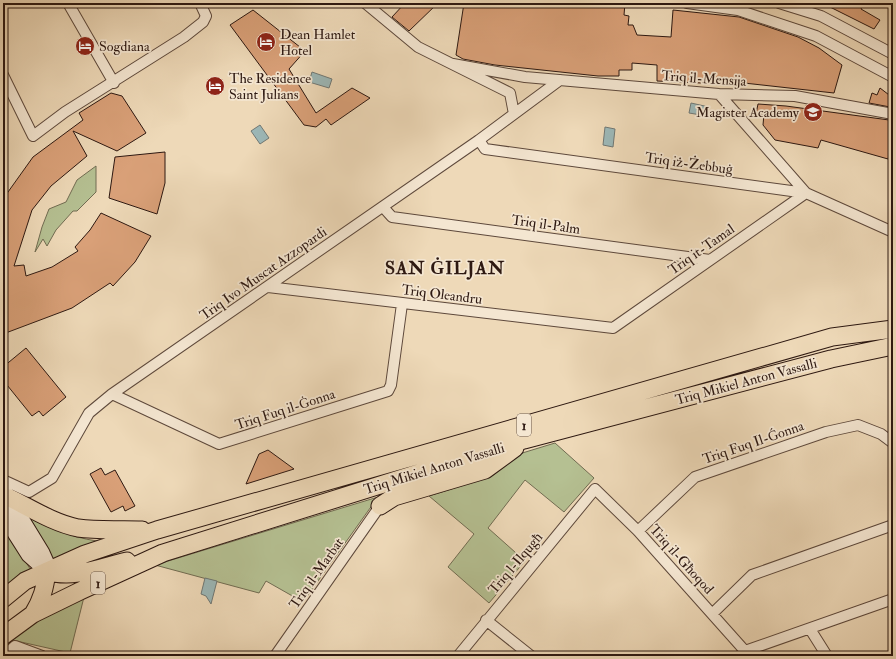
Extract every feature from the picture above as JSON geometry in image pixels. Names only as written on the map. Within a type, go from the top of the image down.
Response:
[{"type":"highway","name":"Triq Mikiel Anton Vassalli","points":[[3,599],[25,581],[47,571],[85,554],[157,530],[832,337],[893,329]]},
{"type":"highway","name":"Triq Mikiel Anton Vassalli","points":[[33,614],[80,590],[163,553],[524,440],[831,359],[893,346]]},
{"type":"highway","points":[[380,506],[394,497],[485,470],[524,440]]},
{"type":"highway","points":[[6,493],[60,523],[90,529],[157,530]]},
{"type":"highway","points":[[33,614],[42,599],[46,588],[47,571],[67,575],[163,553]]},
{"type":"highway","name":"1","points":[[9,641],[33,614]]},
{"type":"main road","points":[[6,493],[42,553],[46,562],[47,571]]},
{"type":"main road","points":[[3,514],[29,555],[47,571]]},
{"type":"street","points":[[68,3],[114,83]]},
{"type":"street","name":"Triq il-Mensija","points":[[365,3],[418,47],[510,92]]},
{"type":"street","points":[[687,3],[738,6],[816,36],[893,77]]},
{"type":"street","points":[[779,3],[821,16],[893,54]]},
{"type":"street","points":[[3,75],[33,136],[65,112],[114,83],[184,37],[203,22],[206,16],[202,6]]},
{"type":"street","name":"Triq il-Mensija","points":[[453,64],[513,75],[560,80],[719,94],[795,96],[893,114]]},
{"type":"street","points":[[513,75],[510,92],[514,114]]},
{"type":"street","name":"Triq Ivo Muscat Azzopardi","points":[[3,480],[29,492],[52,478],[89,413],[112,394],[479,140],[560,80]]},
{"type":"street","points":[[719,94],[806,193]]},
{"type":"street","name":"Triq iż-Żebbuġ","points":[[479,140],[486,149],[806,193],[893,232]]},
{"type":"street","name":"Triq it-Tamal","points":[[613,328],[806,193]]},
{"type":"street","name":"Triq il-Palm","points":[[383,206],[392,217],[710,260]]},
{"type":"street","name":"Triq Oleandru","points":[[268,287],[613,328]]},
{"type":"street","name":"Triq Fuq il-Ġonna","points":[[112,394],[219,444],[388,391],[391,385],[402,304]]},
{"type":"street","name":"Triq Fuq Il-Ǵonna","points":[[638,531],[695,477],[826,432],[858,425],[881,434],[893,443]]},
{"type":"street","name":"Triq il-Għoqod","points":[[595,489],[638,531],[713,613],[742,653]]},
{"type":"street","name":"Triq l-Ilqugħ","points":[[458,656],[595,489]]},
{"type":"street","name":"Triq il-Marbat","points":[[275,656],[380,506]]},
{"type":"street","points":[[713,613],[752,575],[893,525]]},
{"type":"street","points":[[742,653],[893,599]]},
{"type":"street","points":[[486,620],[531,656]]},
{"type":"street","points":[[810,629],[827,656]]},
{"type":"street","points":[[4,656],[9,641],[42,656]]},
{"type":"green space","points":[[96,166],[96,192],[77,211],[73,211],[56,230],[47,246],[43,239],[35,252],[49,209],[66,202],[77,180]]},
{"type":"green space","points":[[555,443],[594,478],[564,512],[525,480],[488,528],[525,561],[489,603],[448,567],[474,534],[429,496],[492,476],[519,454]]},
{"type":"green space","points":[[378,497],[303,602],[266,581],[259,593],[155,565]]},
{"type":"green space","points":[[24,513],[59,531],[77,537],[97,541],[53,559]]},
{"type":"green space","points":[[5,528],[32,572],[3,595],[5,545]]},
{"type":"green space","points":[[85,593],[70,653],[12,640],[32,624]]},
{"type":"water","points":[[312,72],[332,79],[329,88],[309,82]]},
{"type":"water","points":[[691,103],[709,107],[707,116],[689,113]]},
{"type":"water","points":[[260,125],[269,138],[260,144],[251,131]]},
{"type":"water","points":[[605,127],[615,129],[613,147],[603,145]]},
{"type":"water","points":[[205,578],[217,581],[211,604],[206,596],[201,594]]},
{"type":"building","points":[[405,3],[438,3],[409,31],[392,17]]},
{"type":"building","points":[[464,3],[625,3],[624,15],[629,16],[628,25],[633,25],[637,35],[671,37],[673,10],[739,17],[798,37],[819,48],[842,65],[834,93],[744,83],[744,85],[657,81],[657,65],[632,63],[632,70],[619,70],[619,76],[598,76],[495,65],[463,59],[456,55]]},
{"type":"building","points":[[822,3],[864,3],[861,9],[880,20],[874,29]]},
{"type":"building","points":[[253,10],[305,51],[289,69],[316,113],[352,88],[370,98],[331,125],[326,119],[316,127],[304,125],[230,25]]},
{"type":"building","points":[[880,88],[893,98],[890,107],[869,103],[872,93],[877,95]]},
{"type":"building","points":[[111,93],[122,96],[146,133],[117,151],[73,131],[87,156],[51,186],[32,210],[14,266],[24,265],[26,276],[52,267],[78,251],[75,247],[90,230],[101,213],[151,236],[135,262],[113,286],[110,283],[72,308],[3,334],[3,199],[33,157],[83,120],[79,113]]},
{"type":"building","points":[[758,104],[786,106],[889,120],[893,123],[893,141],[888,159],[821,140],[818,148],[775,140],[763,125],[764,114],[756,114]]},
{"type":"building","points":[[165,152],[165,183],[157,214],[109,198],[115,157]]},
{"type":"building","points":[[26,348],[66,397],[43,416],[39,411],[32,416],[3,380],[3,367]]},
{"type":"building","points":[[268,450],[294,469],[246,484],[259,454]]},
{"type":"building","points":[[101,468],[105,475],[115,470],[135,506],[125,511],[123,506],[111,512],[90,474]]},
{"type":"place","name":"Dean Hamlet Hotel","points":[[266,42]]},
{"type":"place","name":"Sogdiana","points":[[85,46]]},
{"type":"place","name":"The Residence Saint Julians","points":[[215,86]]},
{"type":"place","name":"Magister Academy","points":[[813,112]]},
{"type":"district","name":"SAN ĠILJAN","points":[[445,268]]}]
